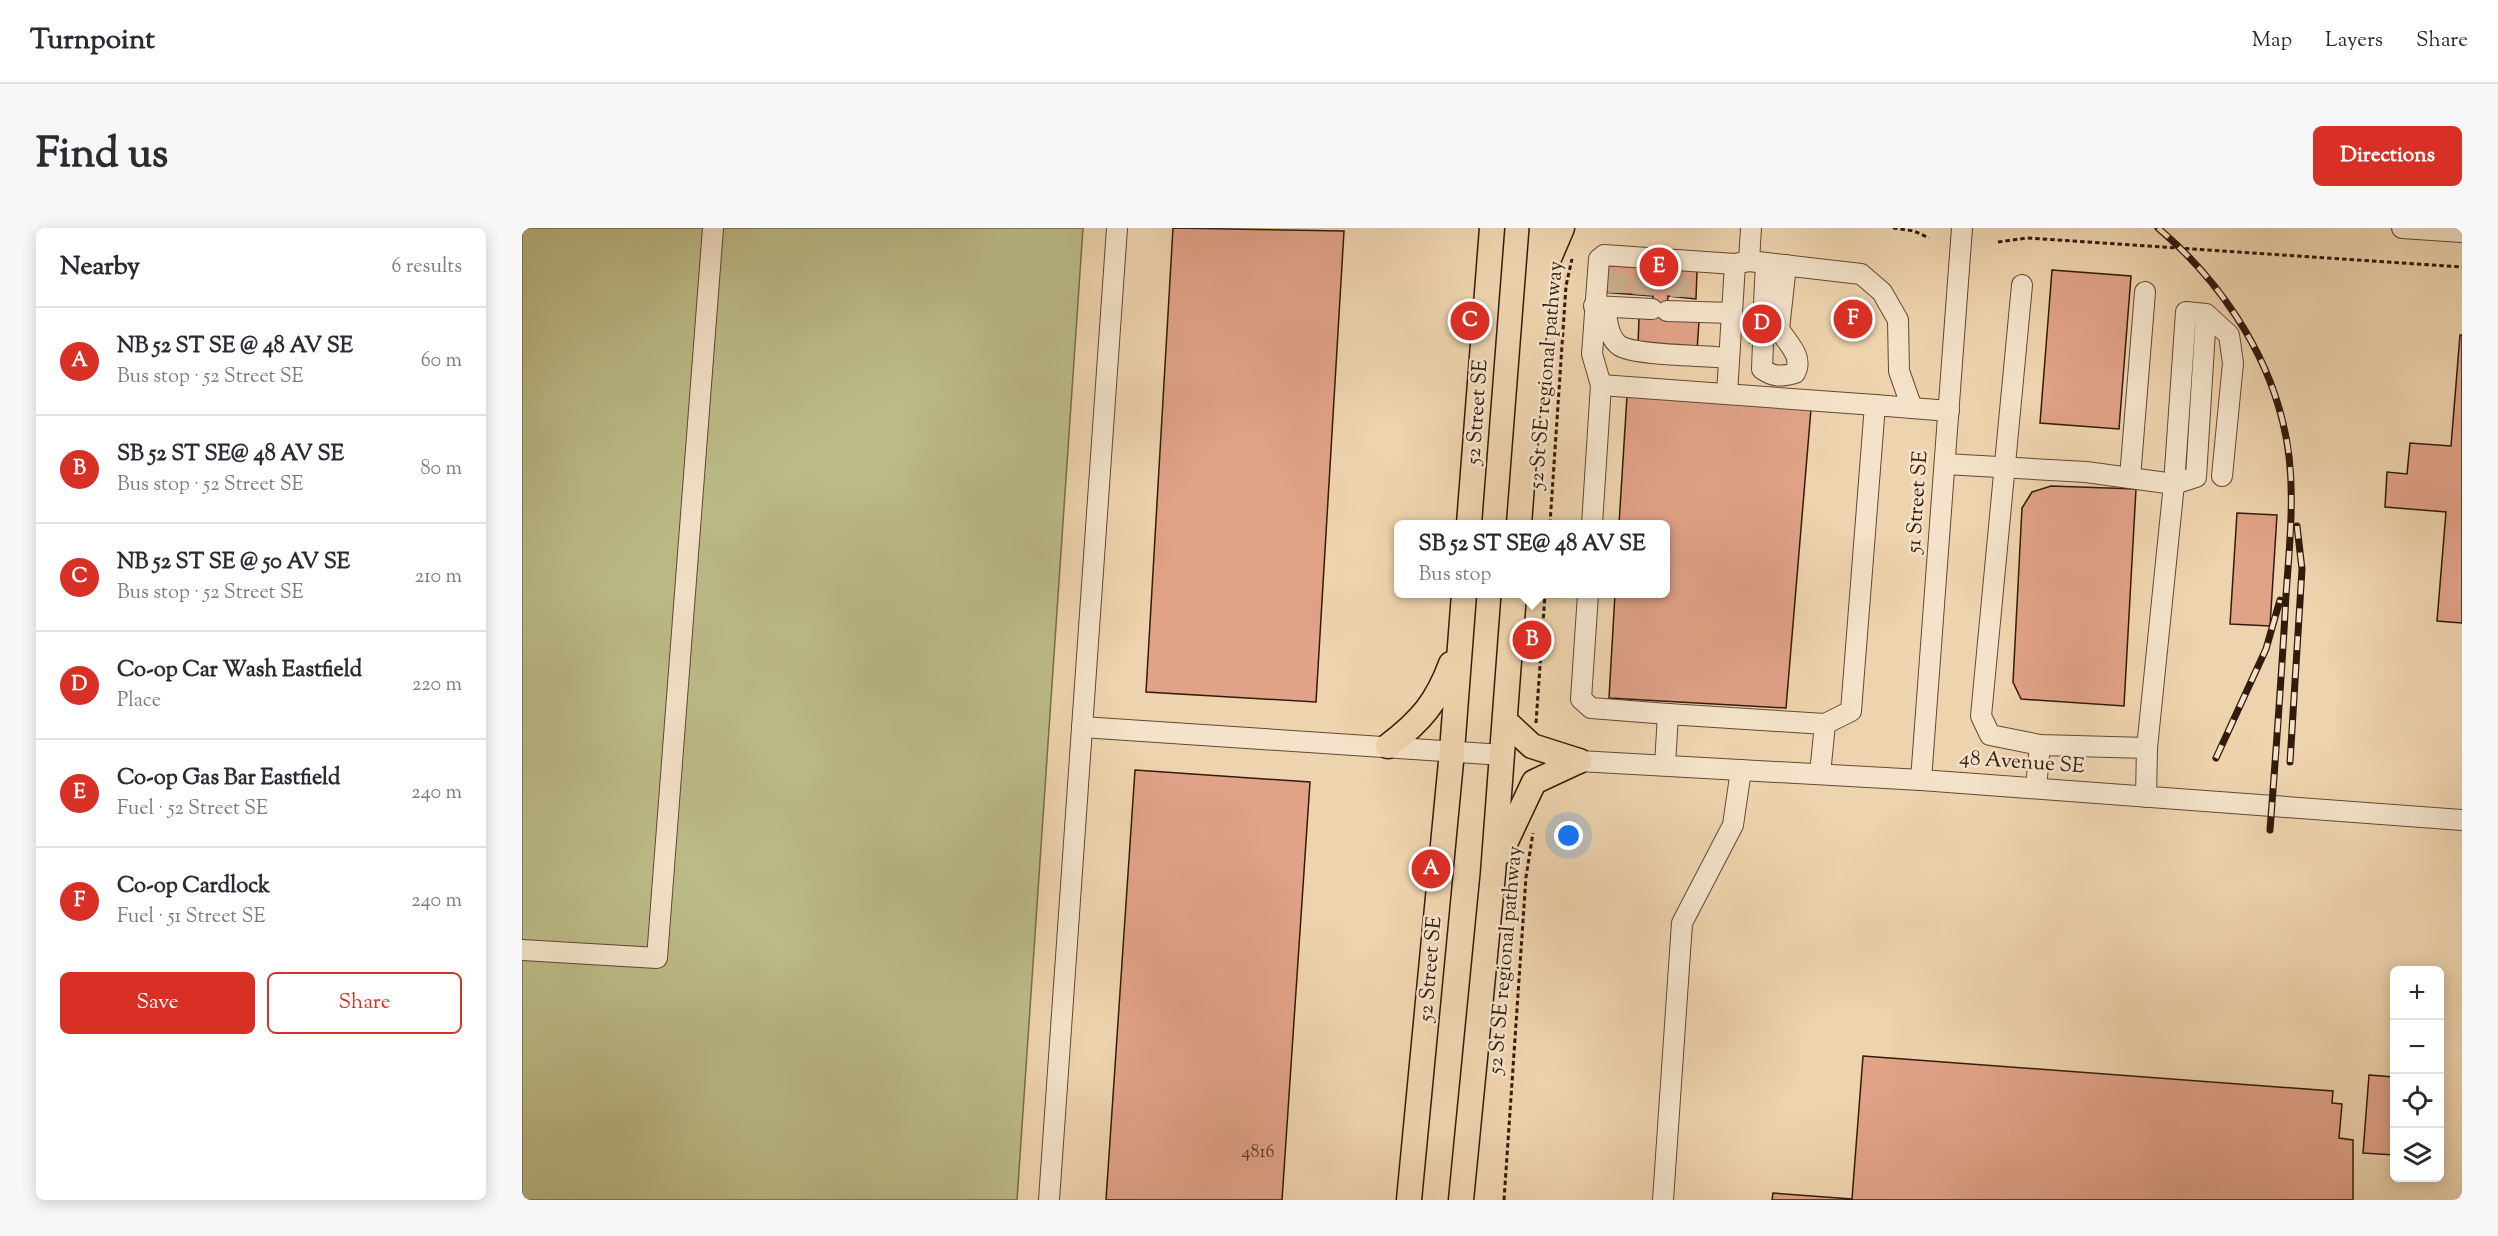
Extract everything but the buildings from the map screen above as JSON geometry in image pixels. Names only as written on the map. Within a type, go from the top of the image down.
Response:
[{"type":"main road","points":[[1520,520],[1542,228]]},
{"type":"main road","points":[[1537,286],[1562,228]]},
{"type":"main road","name":"52 Street SE","points":[[1469,520],[1489,231]]},
{"type":"main road","name":"52 Street SE","points":[[1409,1200],[1452,751],[1464,598]]},
{"type":"main road","points":[[1461,1200],[1493,874],[1514,598]]},
{"type":"main road","points":[[1388,746],[1415,725],[1440,693],[1461,637]]},
{"type":"main road","points":[[1505,721],[1532,746],[1579,761]]},
{"type":"main road","points":[[1493,874],[1534,782],[1579,761]]},
{"type":"street","points":[[522,950],[657,958],[713,228]]},
{"type":"street","points":[[1049,1200],[1117,228]]},
{"type":"street","points":[[1751,228],[1779,329],[1798,356],[1799,366],[1795,373],[1801,400]]},
{"type":"street","name":"51 Street SE","points":[[1921,780],[1962,228]]},
{"type":"street","points":[[2402,228],[2462,232]]},
{"type":"street","points":[[1728,358],[1638,351],[1620,346],[1611,336],[1609,303],[1599,259],[1604,255],[1620,261],[1681,265],[1759,263],[1861,274],[1882,292],[1898,320],[1899,371],[1912,408]]},
{"type":"street","points":[[1759,263],[1764,304]]},
{"type":"street","points":[[1727,394],[1731,313],[1759,263]]},
{"type":"street","points":[[2022,285],[1981,716],[1990,735],[2040,745],[2147,748]]},
{"type":"street","points":[[2130,478],[2145,292]]},
{"type":"street","points":[[1609,303],[1661,305],[1731,313]]},
{"type":"street","points":[[1592,520],[1601,385],[1592,354],[1609,303]]},
{"type":"street","points":[[1945,464],[2003,470],[2086,472],[2174,484],[2196,477],[2206,314],[2229,335],[2234,363],[2222,476]]},
{"type":"street","points":[[1763,343],[1762,369],[1770,375],[1782,377],[1795,373]]},
{"type":"street","points":[[1601,385],[1949,411]]},
{"type":"street","points":[[1588,598],[1581,699],[1591,708],[1825,724],[1851,711],[1875,405]]},
{"type":"street","points":[[2146,797],[2147,748],[2174,484]]},
{"type":"street","points":[[1665,765],[1668,714]]},
{"type":"street","points":[[1820,774],[1825,724]]},
{"type":"street","points":[[1083,727],[1503,755]]},
{"type":"street","points":[[2036,788],[2040,745]]},
{"type":"street","name":"48 Avenue SE","points":[[1579,761],[1921,780],[2462,820]]},
{"type":"street","points":[[1663,1200],[1682,923],[1733,825],[1741,770]]},
{"type":"path","points":[[1893,228],[1914,231],[1929,238]]},
{"type":"path","points":[[1998,242],[2027,238],[2462,267]]},
{"type":"path","name":"52 St SE regional pathway","points":[[1550,520],[1566,286],[1574,249]]},
{"type":"path","points":[[1532,746],[1538,736],[1536,720],[1545,598]]},
{"type":"path","name":"52 St SE regional pathway","points":[[1504,1200],[1526,877],[1535,825]]},
{"type":"green space","points":[[522,228],[1083,228],[1017,1200],[522,1200]]},
{"type":"tunnel","points":[[1618,293],[1619,266]]},
{"type":"tunnel","points":[[1643,295],[1645,268]]},
{"type":"tunnel","points":[[1680,297],[1681,270]]},
{"type":"tunnel","points":[[1763,343],[1764,304]]},
{"type":"railway","points":[[2158,228],[2180,248],[2219,292],[2251,341],[2275,395],[2287,444],[2291,487],[2290,530],[2270,830]]},
{"type":"railway","points":[[2290,762],[2302,569],[2297,526]]},
{"type":"railway","points":[[2216,758],[2266,649],[2280,600]]},
{"type":"place","name":"Co-op Gas Bar Eastfield","points":[[1659,267]]},
{"type":"place","name":"Co-op Cardlock","points":[[1853,319]]},
{"type":"place","name":"NB 52 ST SE @ 50 AV SE","points":[[1470,321]]},
{"type":"place","name":"Co-op Car Wash Eastfield","points":[[1762,324]]},
{"type":"place","name":"SB 52 ST SE@ 48 AV SE","points":[[1532,640]]},
{"type":"place","name":"NB 52 ST SE @ 48 AV SE","points":[[1431,869]]}]
